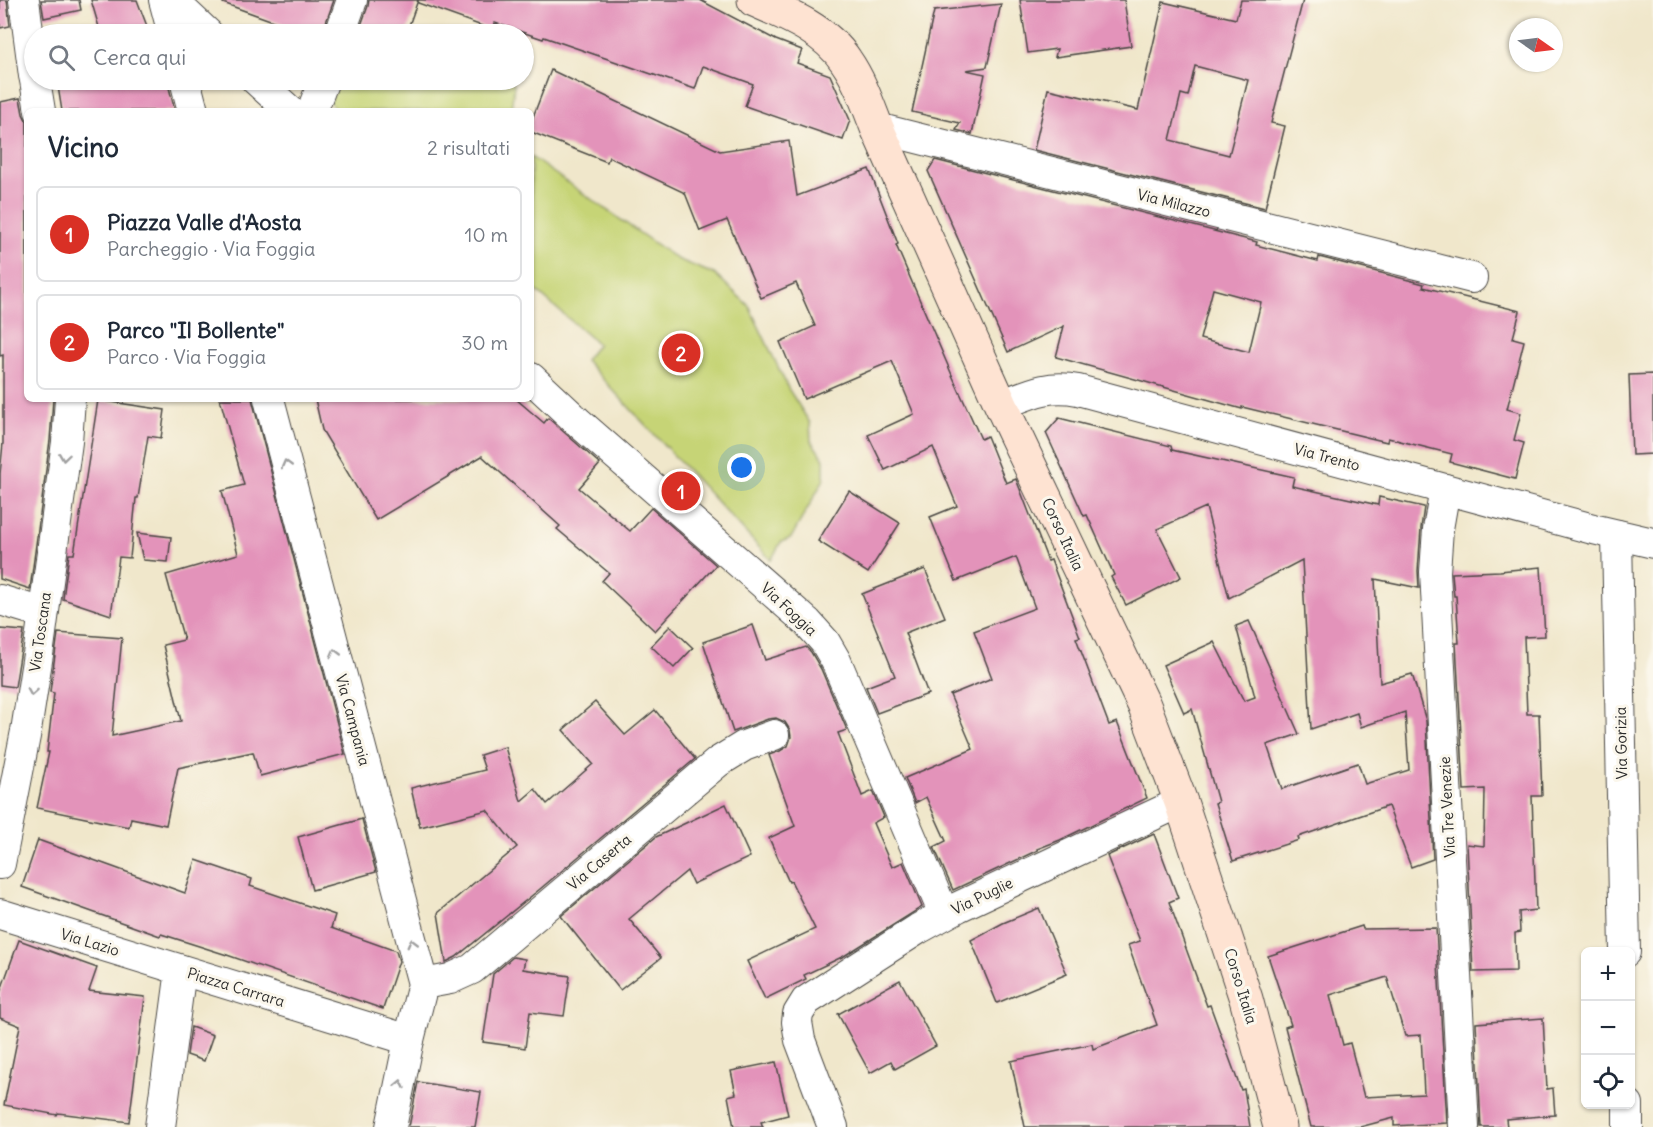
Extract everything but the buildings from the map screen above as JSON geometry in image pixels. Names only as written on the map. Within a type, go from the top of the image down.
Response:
[{"type":"street","points":[[24,0],[27,24]]},
{"type":"street","points":[[164,0],[170,24]]},
{"type":"street","points":[[171,0],[197,24]]},
{"type":"street","points":[[344,24],[352,0]]},
{"type":"street","name":"Corso Italia","points":[[754,0],[806,26],[827,40],[845,59],[859,85],[1001,405],[1144,705],[1181,802],[1246,999],[1280,1127]]},
{"type":"street","points":[[37,90],[40,108]]},
{"type":"street","points":[[188,90],[192,108]]},
{"type":"street","points":[[267,90],[287,108]]},
{"type":"street","points":[[313,108],[320,90]]},
{"type":"street","name":"Via Milazzo","points":[[877,128],[1472,278]]},
{"type":"street","name":"Via Foggia","points":[[534,381],[807,622],[825,642],[836,661],[944,915]]},
{"type":"street","name":"Via Trento","points":[[1001,405],[1053,387],[1078,390],[1653,543]]},
{"type":"street","name":"Via Toscana","points":[[0,864],[26,731],[67,442],[70,402]]},
{"type":"street","name":"Via Campania","points":[[269,402],[423,984],[391,1127]]},
{"type":"street","name":"Via Tre Venezie","points":[[1445,489],[1438,529],[1435,572],[1464,1127]]},
{"type":"street","name":"Via Gorizia","points":[[1617,535],[1625,947]]},
{"type":"street","points":[[0,600],[43,613]]},
{"type":"street","name":"Via Caserta","points":[[423,984],[450,979],[472,969],[718,762],[735,751],[774,735]]},
{"type":"street","name":"Via Puglie","points":[[833,1127],[800,1040],[797,1022],[801,1007],[812,995],[944,915],[1181,802]]},
{"type":"street","name":"Via Lazio","points":[[0,914],[181,970]]},
{"type":"street","name":"Piazza Carrara","points":[[160,1127],[181,970],[409,1040]]},
{"type":"street","points":[[1628,1109],[1628,1127]]},
{"type":"green space","points":[[335,90],[513,90],[511,108],[335,108],[330,103]]},
{"type":"green space","points":[[534,159],[677,259],[716,275],[749,306],[789,390],[810,423],[811,441],[824,459],[824,479],[791,538],[781,542],[771,560],[585,360],[598,344],[534,289]]},
{"type":"place","name":"Parco \"Il Bollente\"","points":[[681,353]]},
{"type":"place","name":"Piazza Valle d'Aosta","points":[[681,491]]}]
